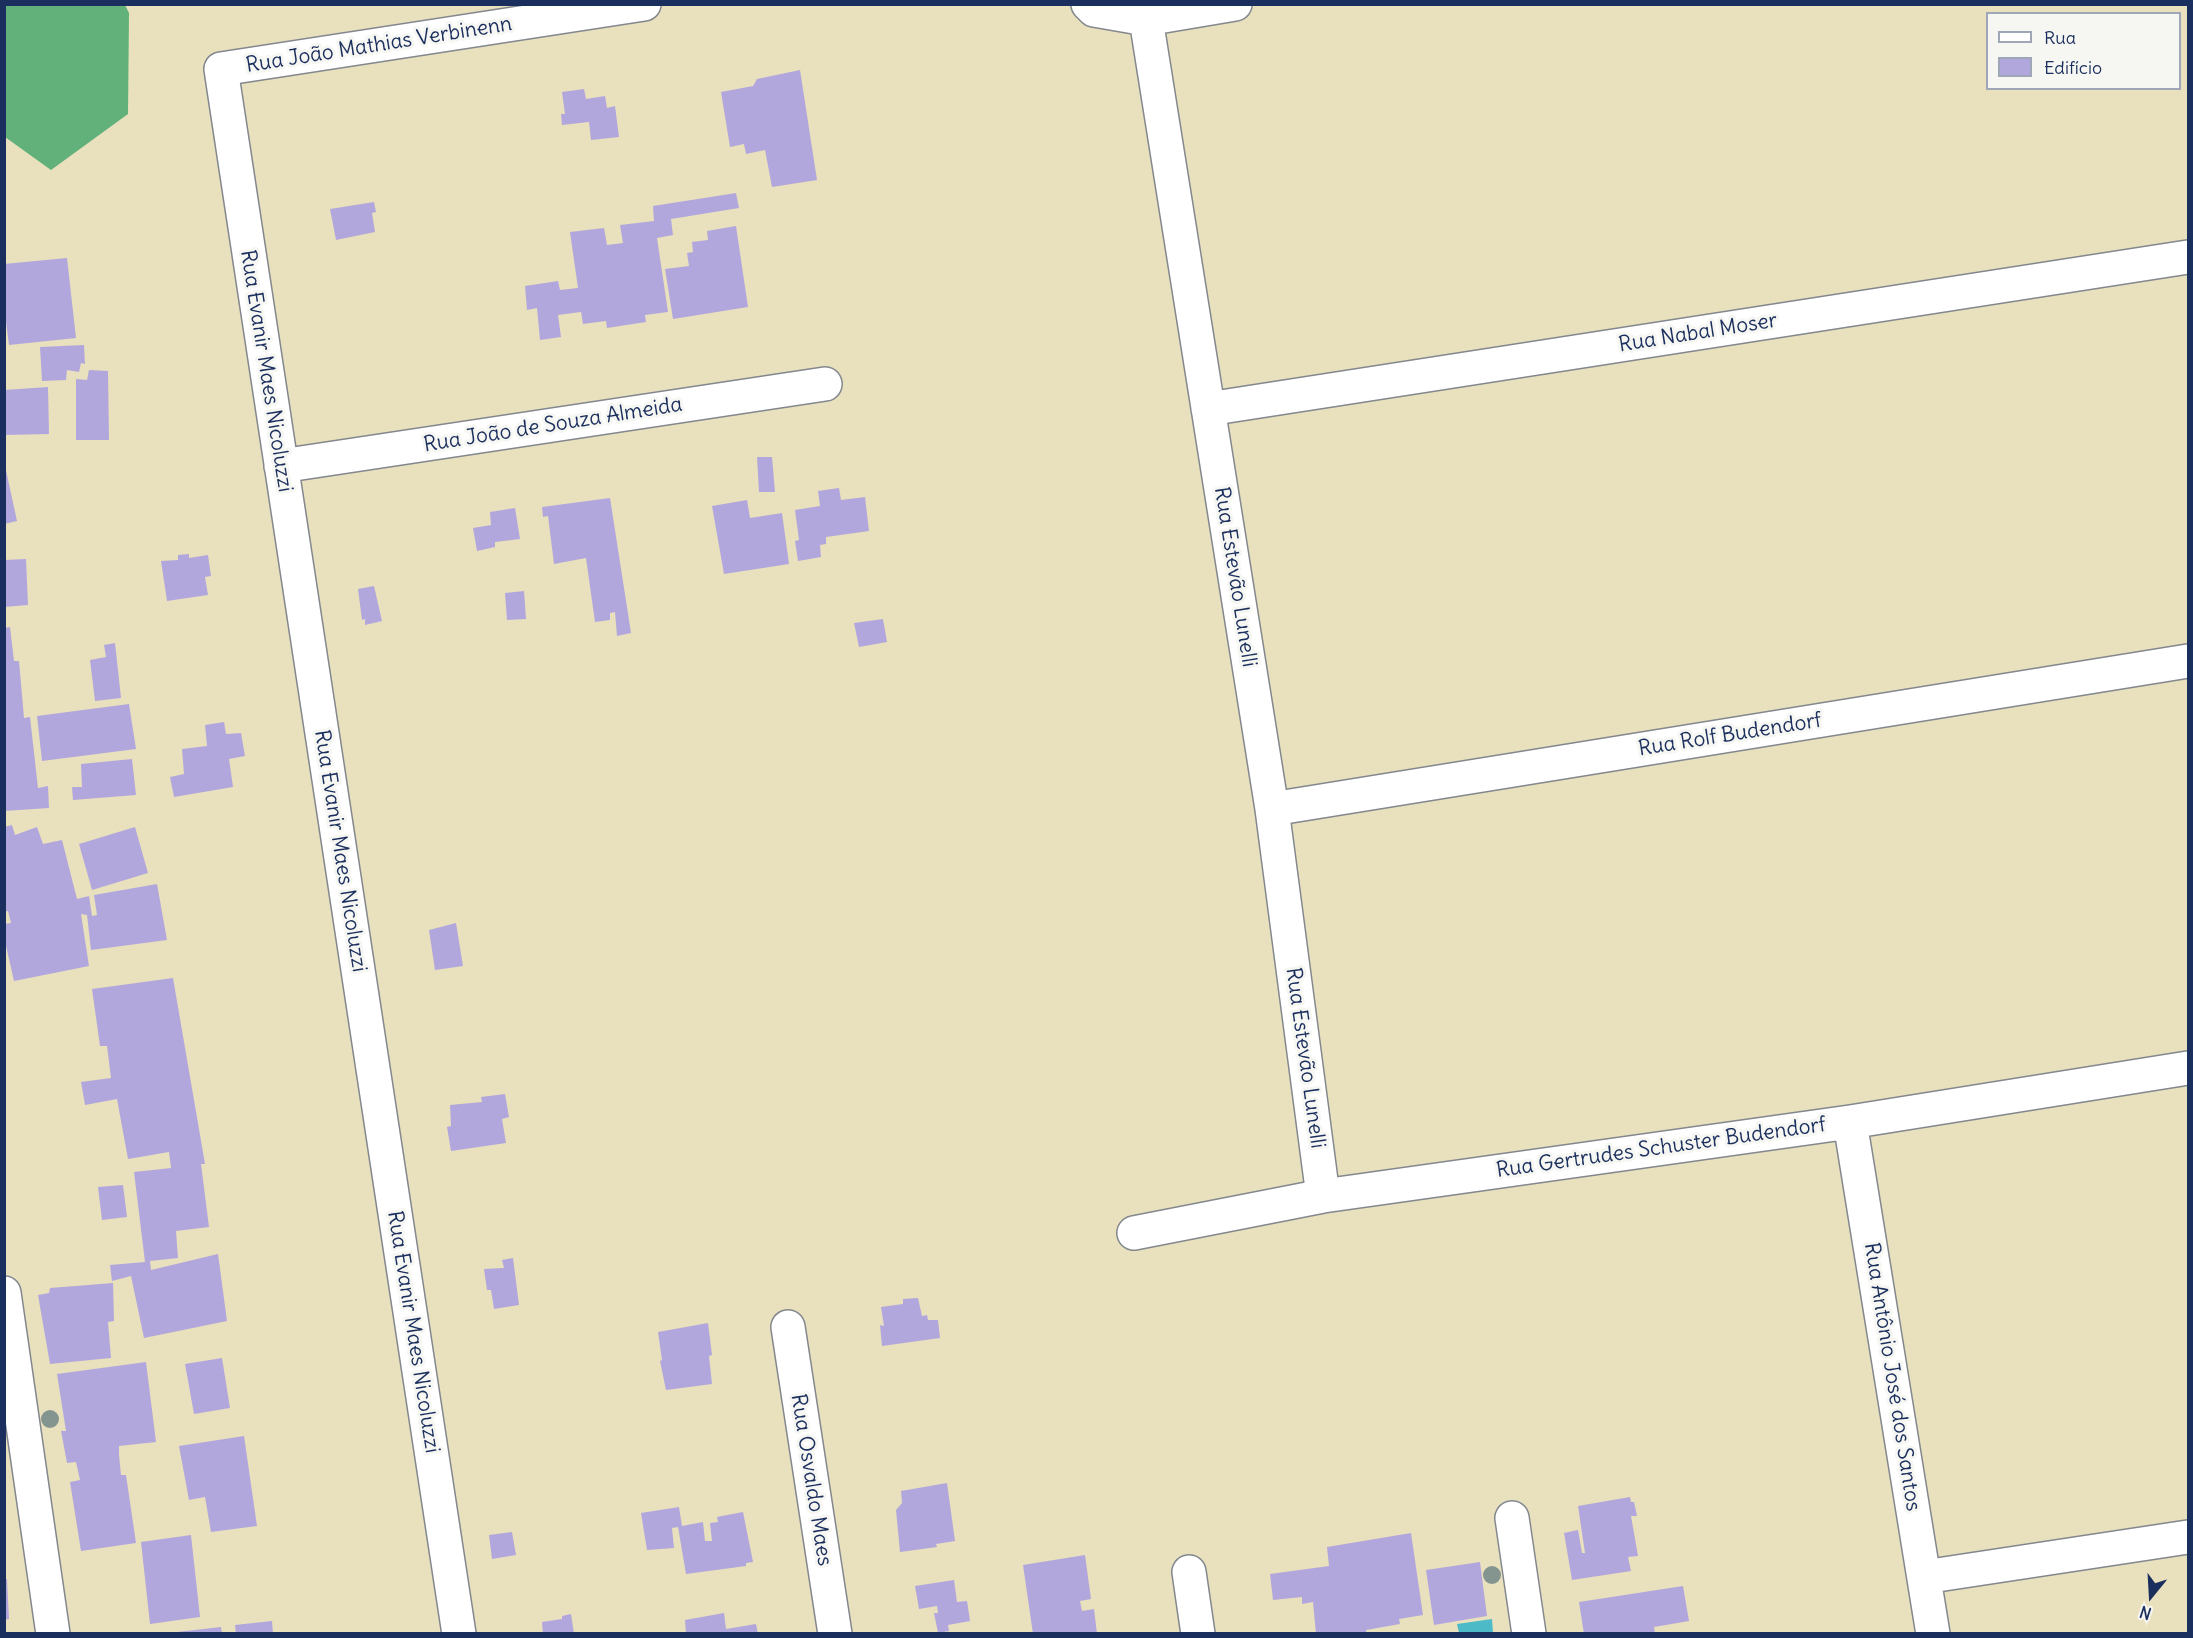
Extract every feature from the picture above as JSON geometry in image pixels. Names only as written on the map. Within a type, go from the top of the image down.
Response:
[{"type":"street","name":"Rua João Mathias Verbinenn","points":[[221,69],[644,4]]},
{"type":"street","points":[[1088,4],[1094,10],[1146,19],[1235,4]]},
{"type":"street","name":"Rua Estevão Lunelli","points":[[1146,19],[1272,808],[1323,1196]]},
{"type":"street","name":"Rua Evanir Maes Nicoluzzi","points":[[221,69],[459,1634]]},
{"type":"street","name":"Rua Nabal Moser","points":[[1208,409],[2188,257]]},
{"type":"street","name":"Rua João de Souza Almeida","points":[[281,466],[825,384]]},
{"type":"street","name":"Rua Rolf Budendorf","points":[[1272,808],[2188,661]]},
{"type":"street","name":"Rua Gertrudes Schuster Budendorf","points":[[1134,1233],[1323,1196],[1850,1122],[2188,1068]]},
{"type":"street","name":"Rua Antônio José dos Santos","points":[[1850,1122],[1933,1634]]},
{"type":"street","points":[[4,1293],[53,1634]]},
{"type":"street","name":"Rua Osvaldo Maes","points":[[788,1327],[835,1634]]},
{"type":"street","points":[[1512,1518],[1529,1634]]},
{"type":"street","points":[[1924,1577],[2188,1537]]},
{"type":"street","points":[[1189,1572],[1198,1634]]},
{"type":"green space","points":[[5,4],[125,5],[129,13],[128,114],[51,170],[5,137]]},
{"type":"water","points":[[1492,1619],[1493,1633],[1459,1633],[1457,1624]]},
{"type":"building","points":[[800,70],[817,180],[772,187],[765,150],[746,154],[744,144],[730,147],[721,92],[753,86],[757,79]]},
{"type":"building","points":[[584,89],[586,99],[605,96],[607,108],[615,106],[619,137],[591,140],[589,122],[562,125],[561,114],[565,114],[562,92]]},
{"type":"building","points":[[736,193],[739,208],[671,219],[673,235],[657,238],[668,312],[645,315],[646,322],[607,328],[606,321],[583,324],[581,312],[558,315],[561,337],[540,340],[537,308],[527,310],[525,286],[558,281],[560,290],[578,288],[570,232],[604,228],[607,245],[623,243],[620,225],[654,221],[653,206]]},
{"type":"building","points":[[374,202],[376,212],[372,213],[375,232],[336,240],[330,209]]},
{"type":"building","points":[[736,226],[748,307],[673,319],[665,269],[689,266],[687,253],[693,252],[692,242],[708,240],[707,231]]},
{"type":"building","points":[[67,258],[76,338],[9,345],[4,306],[4,264]]},
{"type":"building","points":[[84,345],[85,364],[81,363],[79,372],[67,370],[66,380],[42,381],[40,347]]},
{"type":"building","points":[[89,370],[108,371],[109,440],[76,440],[76,379],[87,380]]},
{"type":"building","points":[[48,387],[49,434],[4,435],[4,390]]},
{"type":"building","points":[[757,457],[772,457],[775,492],[759,492]]},
{"type":"building","points":[[4,461],[17,521],[4,524]]},
{"type":"building","points":[[839,488],[841,500],[865,497],[869,531],[826,537],[826,544],[820,545],[821,557],[798,561],[795,541],[799,540],[795,510],[820,506],[818,491]]},
{"type":"building","points":[[610,498],[631,633],[617,636],[615,612],[610,613],[610,620],[595,622],[586,558],[554,564],[548,516],[543,517],[542,507]]},
{"type":"building","points":[[747,500],[750,518],[782,513],[789,564],[724,574],[712,506]]},
{"type":"building","points":[[515,508],[520,539],[495,542],[495,547],[477,551],[473,528],[491,525],[490,512]]},
{"type":"building","points":[[189,554],[189,558],[208,555],[211,576],[205,577],[208,595],[167,601],[161,561],[178,560],[178,555]]},
{"type":"building","points":[[26,559],[28,605],[4,607],[4,560]]},
{"type":"building","points":[[374,586],[382,621],[365,625],[365,619],[362,620],[358,589]]},
{"type":"building","points":[[524,591],[526,619],[507,620],[505,593]]},
{"type":"building","points":[[883,619],[887,642],[859,647],[854,623]]},
{"type":"building","points":[[10,627],[14,661],[19,661],[24,718],[30,717],[38,788],[48,786],[49,808],[4,811],[4,628]]},
{"type":"building","points":[[115,643],[121,698],[95,701],[90,660],[106,657],[104,645]]},
{"type":"building","points":[[129,704],[136,749],[42,761],[37,716]]},
{"type":"building","points":[[224,722],[226,734],[241,733],[245,756],[229,759],[233,787],[174,797],[170,777],[184,774],[182,749],[207,746],[205,725]]},
{"type":"building","points":[[132,759],[136,795],[73,800],[72,787],[82,787],[81,764]]},
{"type":"building","points":[[12,825],[15,835],[37,827],[43,844],[62,840],[77,899],[89,896],[92,916],[97,915],[94,895],[157,884],[167,940],[91,950],[87,915],[81,914],[89,966],[14,981],[4,937],[4,924],[11,923],[8,911],[4,912],[4,827]]},
{"type":"building","points":[[135,827],[148,873],[92,890],[79,844]]},
{"type":"building","points":[[456,923],[463,966],[435,970],[429,930]]},
{"type":"building","points":[[173,978],[205,1164],[201,1164],[209,1227],[176,1231],[178,1258],[150,1261],[151,1270],[218,1254],[227,1321],[144,1338],[131,1276],[112,1281],[110,1265],[145,1262],[134,1172],[171,1168],[169,1152],[128,1159],[117,1099],[85,1105],[81,1082],[111,1078],[107,1046],[100,1046],[92,989]]},
{"type":"building","points":[[505,1094],[509,1117],[502,1119],[506,1143],[451,1151],[447,1127],[451,1126],[450,1105],[482,1102],[481,1097]]},
{"type":"building","points":[[123,1185],[127,1217],[102,1220],[98,1187]]},
{"type":"building","points":[[513,1258],[519,1305],[494,1309],[491,1290],[487,1290],[484,1269],[504,1268],[502,1260]]},
{"type":"building","points":[[113,1283],[114,1321],[108,1322],[111,1358],[50,1364],[38,1295],[49,1293],[50,1288]]},
{"type":"building","points":[[918,1298],[922,1316],[927,1315],[928,1320],[938,1320],[940,1338],[882,1346],[880,1325],[884,1326],[881,1307],[903,1304],[903,1299]]},
{"type":"building","points":[[708,1323],[712,1355],[709,1356],[712,1384],[666,1390],[660,1361],[662,1360],[658,1332]]},
{"type":"building","points":[[222,1358],[230,1408],[194,1414],[185,1364]]},
{"type":"building","points":[[146,1362],[156,1442],[119,1446],[121,1475],[126,1475],[136,1543],[81,1551],[70,1482],[80,1480],[76,1462],[67,1463],[61,1431],[66,1431],[57,1374]]},
{"type":"building","points":[[244,1436],[257,1526],[211,1532],[205,1497],[189,1500],[179,1446]]},
{"type":"building","points":[[947,1483],[955,1541],[936,1544],[937,1547],[900,1552],[896,1510],[902,1503],[901,1491]]},
{"type":"building","points":[[1630,1497],[1631,1502],[1634,1502],[1637,1516],[1631,1516],[1638,1556],[1628,1557],[1631,1571],[1572,1580],[1564,1533],[1578,1530],[1582,1553],[1585,1553],[1578,1506]]},
{"type":"building","points":[[679,1507],[682,1526],[703,1522],[705,1541],[712,1541],[710,1523],[718,1522],[717,1517],[743,1512],[753,1562],[746,1563],[746,1566],[686,1574],[678,1527],[672,1528],[674,1548],[647,1550],[641,1513]]},
{"type":"building","points":[[512,1532],[516,1555],[492,1559],[489,1535]]},
{"type":"building","points":[[1411,1533],[1423,1615],[1399,1619],[1400,1624],[1366,1630],[1367,1634],[1316,1634],[1313,1602],[1302,1604],[1302,1597],[1273,1600],[1270,1574],[1329,1566],[1327,1547]]},
{"type":"building","points":[[191,1535],[200,1617],[150,1624],[141,1542]]},
{"type":"building","points":[[1085,1555],[1091,1599],[1080,1601],[1082,1611],[1094,1609],[1097,1634],[1033,1634],[1023,1565]]},
{"type":"building","points":[[1480,1562],[1487,1616],[1434,1625],[1426,1570]]},
{"type":"building","points":[[4,1579],[7,1579],[9,1619],[4,1620]]},
{"type":"building","points":[[954,1580],[957,1602],[967,1601],[970,1621],[948,1625],[949,1631],[938,1633],[934,1613],[938,1613],[937,1606],[919,1609],[915,1586]]},
{"type":"building","points":[[1683,1586],[1689,1621],[1654,1627],[1655,1634],[1584,1634],[1579,1602]]},
{"type":"building","points":[[724,1613],[726,1629],[756,1624],[758,1634],[686,1634],[685,1620]]},
{"type":"building","points":[[571,1614],[574,1634],[543,1634],[542,1622],[562,1619],[562,1616]]},
{"type":"building","points":[[272,1621],[273,1634],[236,1634],[235,1625]]},
{"type":"building","points":[[221,1627],[222,1634],[177,1634],[177,1632]]}]
